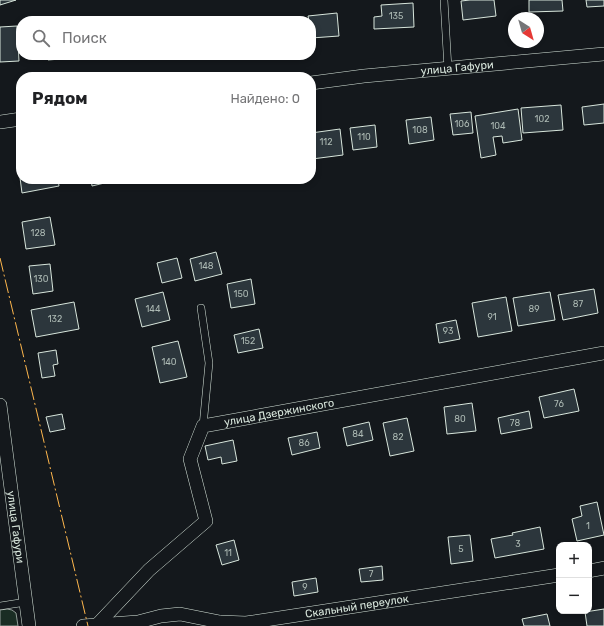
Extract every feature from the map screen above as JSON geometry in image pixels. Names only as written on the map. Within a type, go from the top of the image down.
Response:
[{"type":"street","name":"улица Гафури","points":[[316,82],[364,76],[604,54]]},
{"type":"street","points":[[0,122],[16,120]]},
{"type":"street","name":"улица Дзержинского","points":[[202,426],[604,353]]},
{"type":"street","name":"улица Гафури","points":[[0,405],[29,626]]},
{"type":"street","points":[[96,626],[149,570],[206,521],[190,459],[202,426]]},
{"type":"street","points":[[592,570],[604,568]]},
{"type":"street","name":"Скальный переулок","points":[[83,626],[138,622],[161,616],[180,614],[220,622],[246,623],[556,575]]},
{"type":"lane","points":[[444,0],[448,69]]},
{"type":"lane","points":[[201,308],[209,363],[202,426]]},
{"type":"lane","points":[[0,606],[26,602]]},
{"type":"green space","points":[[7,609],[16,613],[18,626],[0,626],[0,610]]},
{"type":"building","points":[[0,0],[16,0],[0,5]]},
{"type":"building","points":[[494,0],[496,16],[463,20],[461,1]]},
{"type":"building","points":[[529,0],[562,0],[563,11],[529,12]]},
{"type":"building","points":[[586,0],[604,0],[604,6],[587,7]]},
{"type":"building","points":[[413,3],[414,27],[374,29],[374,17],[382,16],[381,5]]},
{"type":"building","points":[[337,13],[339,36],[316,38],[316,16],[308,16]]},
{"type":"building","points":[[16,26],[16,60],[19,61],[0,62],[0,27]]},
{"type":"building","points":[[604,104],[604,123],[584,125],[582,107]]},
{"type":"building","points":[[561,105],[563,130],[523,133],[521,108]]},
{"type":"building","points":[[518,109],[522,140],[503,143],[502,136],[493,137],[496,155],[481,158],[475,116]]},
{"type":"building","points":[[471,112],[473,133],[453,135],[450,114]]},
{"type":"building","points":[[431,117],[434,140],[409,144],[406,120]]},
{"type":"building","points":[[375,125],[377,147],[353,150],[350,128]]},
{"type":"building","points":[[340,129],[343,155],[316,158],[316,132]]},
{"type":"building","points":[[21,184],[59,184],[59,186],[22,193]]},
{"type":"building","points":[[50,217],[55,245],[26,249],[22,222]]},
{"type":"building","points":[[216,252],[222,274],[195,281],[190,259]]},
{"type":"building","points":[[177,258],[182,278],[162,283],[157,263]]},
{"type":"building","points":[[50,264],[53,291],[33,294],[29,266]]},
{"type":"building","points":[[251,279],[255,304],[231,308],[227,284]]},
{"type":"building","points":[[594,289],[598,313],[563,320],[558,295]]},
{"type":"building","points":[[163,292],[170,320],[142,327],[135,299]]},
{"type":"building","points":[[550,292],[555,320],[518,326],[513,298]]},
{"type":"building","points":[[506,297],[512,331],[478,337],[472,303]]},
{"type":"building","points":[[74,302],[79,329],[36,337],[31,310]]},
{"type":"building","points":[[456,320],[460,339],[439,343],[436,324]]},
{"type":"building","points":[[259,329],[263,348],[238,353],[234,335]]},
{"type":"building","points":[[178,341],[187,377],[160,383],[152,347]]},
{"type":"building","points":[[56,350],[58,364],[53,365],[55,376],[42,378],[38,353]]},
{"type":"building","points":[[574,389],[579,411],[544,418],[539,397]]},
{"type":"building","points":[[472,403],[476,431],[447,434],[444,407]]},
{"type":"building","points":[[529,411],[532,428],[501,434],[498,418]]},
{"type":"building","points":[[62,414],[65,429],[50,432],[46,417]]},
{"type":"building","points":[[407,418],[414,451],[390,456],[383,423]]},
{"type":"building","points":[[369,422],[373,440],[347,446],[343,428]]},
{"type":"building","points":[[317,432],[320,448],[292,455],[288,438]]},
{"type":"building","points":[[233,440],[237,461],[222,464],[221,457],[208,460],[205,446]]},
{"type":"building","points":[[597,502],[604,535],[577,541],[572,519],[582,516],[580,506]]},
{"type":"building","points":[[540,527],[544,549],[495,558],[491,539],[513,535],[512,533]]},
{"type":"building","points":[[470,535],[473,561],[451,564],[448,537]]},
{"type":"building","points":[[234,540],[239,560],[222,565],[216,545]]},
{"type":"building","points":[[382,566],[383,580],[361,582],[359,569]]},
{"type":"building","points":[[316,578],[318,592],[294,596],[292,582]]},
{"type":"building","points":[[604,609],[604,626],[587,626],[585,614],[592,614],[592,611]]},
{"type":"building","points":[[547,614],[550,626],[524,626],[522,619]]},
{"type":"power","points":[[0,258],[88,626]]}]
